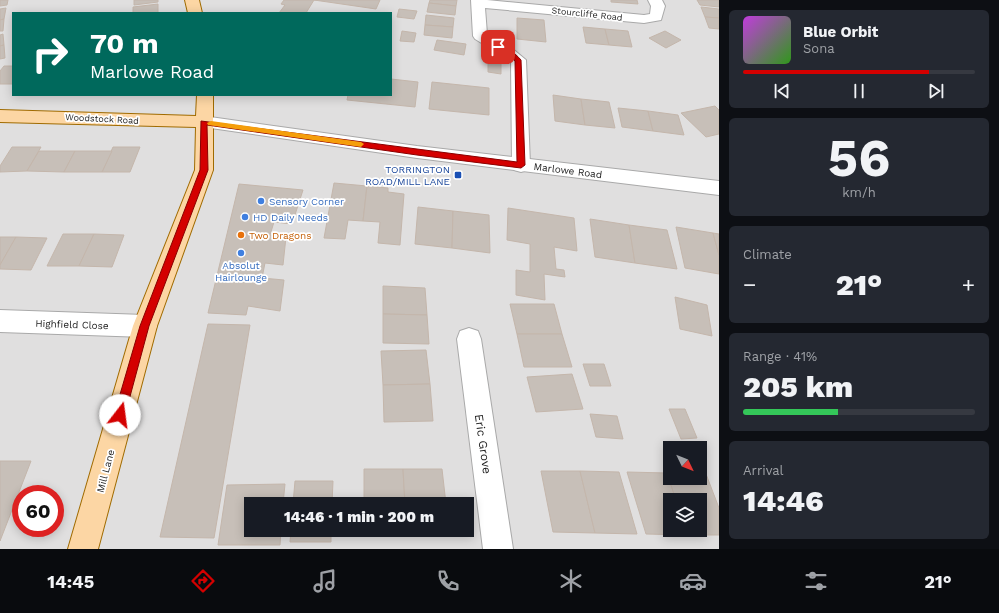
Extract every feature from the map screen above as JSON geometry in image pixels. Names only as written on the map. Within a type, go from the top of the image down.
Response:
[{"type":"main road","points":[[192,0],[195,12]]},
{"type":"main road","name":"Mill Lane","points":[[83,549],[144,326],[204,170],[205,96]]},
{"type":"main road","name":"Woodstock Road","points":[[0,116],[204,122]]},
{"type":"street","name":"Stourcliffe Road","points":[[478,1],[644,19],[656,17],[658,6],[656,0]]},
{"type":"street","points":[[478,1],[480,36],[518,60],[521,165]]},
{"type":"street","name":"Marlowe Road","points":[[204,122],[417,152],[719,188]]},
{"type":"street","name":"Highfield Close","points":[[0,321],[144,326]]},
{"type":"street","name":"Eric Grove","points":[[469,339],[498,549]]},
{"type":"shaded area","points":[[0,0],[719,0],[719,549],[0,549]]},
{"type":"building","points":[[0,0],[8,0],[7,5],[0,6]]},
{"type":"building","points":[[134,0],[158,0],[158,2],[134,5]]},
{"type":"building","points":[[284,0],[314,0],[307,12],[280,12],[285,5],[281,4]]},
{"type":"building","points":[[314,0],[380,0],[376,9]]},
{"type":"building","points":[[430,0],[457,0],[456,6],[429,3]]},
{"type":"building","points":[[611,0],[637,0],[638,4],[611,2]]},
{"type":"building","points":[[697,0],[719,0],[719,7],[700,5]]},
{"type":"building","points":[[429,3],[456,6],[455,15],[427,12]]},
{"type":"building","points":[[158,4],[158,12],[133,12],[133,7]]},
{"type":"building","points":[[701,7],[719,9],[719,18],[705,17]]},
{"type":"building","points":[[6,8],[4,19],[0,20],[0,9]]},
{"type":"building","points":[[399,9],[417,11],[414,19],[397,17]]},
{"type":"building","points":[[426,15],[454,18],[453,27],[425,25]]},
{"type":"building","points":[[705,17],[719,18],[719,29],[709,28]]},
{"type":"building","points":[[517,18],[544,20],[546,42],[517,39]]},
{"type":"building","points":[[4,19],[3,31],[0,31],[0,20]]},
{"type":"building","points":[[425,25],[453,27],[452,38],[424,35]]},
{"type":"building","points":[[583,27],[605,29],[609,45],[586,43]]},
{"type":"building","points":[[605,29],[628,31],[632,47],[609,45]]},
{"type":"building","points":[[402,31],[416,33],[414,42],[400,41]]},
{"type":"building","points":[[665,31],[681,40],[666,48],[649,38]]},
{"type":"building","points":[[3,34],[4,45],[0,46],[0,35]]},
{"type":"building","points":[[437,40],[466,44],[464,55],[434,50]]},
{"type":"building","points":[[4,45],[5,58],[0,59],[0,46]]},
{"type":"building","points":[[488,60],[501,61],[501,74],[488,72]]},
{"type":"building","points":[[4,66],[12,66],[12,84],[0,84],[0,71]]},
{"type":"building","points":[[392,79],[418,82],[415,107],[347,100],[348,96],[392,96]]},
{"type":"building","points":[[432,82],[489,88],[489,115],[429,109]]},
{"type":"building","points":[[553,95],[581,99],[585,125],[555,121]]},
{"type":"building","points":[[581,99],[609,102],[615,128],[585,125]]},
{"type":"building","points":[[715,106],[719,110],[719,134],[706,137],[681,113]]},
{"type":"building","points":[[618,108],[648,111],[653,131],[622,127]]},
{"type":"building","points":[[648,111],[678,115],[684,135],[653,131]]},
{"type":"building","points":[[12,147],[41,147],[27,171],[0,172],[0,166]]},
{"type":"building","points":[[113,147],[140,147],[130,172],[102,172]]},
{"type":"building","points":[[39,151],[75,151],[64,172],[27,171]]},
{"type":"building","points":[[75,151],[112,151],[102,172],[64,172]]},
{"type":"building","points":[[334,183],[367,186],[363,221],[348,220],[345,239],[324,238]]},
{"type":"building","points":[[239,184],[303,190],[292,224],[274,222],[270,235],[286,237],[283,265],[265,263],[262,278],[284,280],[280,311],[248,306],[246,315],[208,313]]},
{"type":"building","points":[[367,186],[388,188],[388,192],[404,194],[400,245],[378,243],[380,222],[363,221]]},
{"type":"building","points":[[418,207],[453,211],[452,248],[415,244]]},
{"type":"building","points":[[508,208],[574,218],[577,251],[554,247],[556,269],[564,270],[565,277],[544,274],[545,300],[516,295],[516,270],[530,272],[530,244],[507,240]]},
{"type":"building","points":[[453,211],[489,215],[490,253],[452,248]]},
{"type":"building","points":[[590,219],[629,225],[635,263],[595,257]]},
{"type":"building","points":[[629,225],[667,230],[677,269],[635,263]]},
{"type":"building","points":[[676,227],[713,233],[719,255],[719,274],[685,268]]},
{"type":"building","points":[[713,233],[719,234],[719,255]]},
{"type":"building","points":[[63,234],[94,234],[79,266],[47,266]]},
{"type":"building","points":[[94,234],[124,235],[112,267],[79,266]]},
{"type":"building","points":[[0,237],[16,237],[0,265]]},
{"type":"building","points":[[16,237],[47,238],[31,270],[0,269],[0,265]]},
{"type":"building","points":[[383,286],[425,288],[427,315],[383,314]]},
{"type":"building","points":[[675,297],[707,305],[712,336],[680,329]]},
{"type":"building","points":[[510,304],[554,304],[562,334],[517,334]]},
{"type":"building","points":[[383,314],[427,315],[429,344],[383,343]]},
{"type":"building","points":[[208,324],[250,325],[214,538],[160,537]]},
{"type":"building","points":[[517,334],[562,334],[572,367],[524,367]]},
{"type":"building","points":[[426,350],[430,384],[383,385],[381,351]]},
{"type":"building","points":[[583,364],[604,364],[611,386],[590,386]]},
{"type":"building","points":[[572,374],[583,409],[536,412],[527,377]]},
{"type":"building","points":[[430,384],[433,421],[384,422],[383,385]]},
{"type":"building","points":[[669,409],[685,409],[697,438],[681,439]]},
{"type":"building","points":[[590,414],[617,416],[623,439],[596,437]]},
{"type":"building","points":[[0,461],[31,461],[22,485],[12,485],[12,510],[0,541]]},
{"type":"building","points":[[364,469],[403,469],[405,497],[364,497]]},
{"type":"building","points":[[403,469],[442,469],[445,497],[405,497]]},
{"type":"building","points":[[541,471],[580,471],[595,533],[553,532]]},
{"type":"building","points":[[580,471],[619,472],[637,534],[595,533]]},
{"type":"building","points":[[627,472],[663,473],[663,485],[671,485],[674,493],[663,493],[663,534],[646,534]]},
{"type":"building","points":[[707,477],[719,508],[719,535],[707,535],[707,493],[674,493],[671,485],[707,485]]},
{"type":"building","points":[[295,481],[333,481],[332,497],[294,497]]},
{"type":"building","points":[[285,484],[284,497],[244,497],[244,537],[281,537],[280,545],[218,545],[227,485]]},
{"type":"building","points":[[290,537],[331,537],[331,542],[290,542]]},
{"type":"slow traffic","points":[[211,123],[361,144]]},
{"type":"place","name":"TORRINGTON ROAD/MILL LANE","points":[[458,175]]},
{"type":"place","name":"Sensory Corner","points":[[261,201]]},
{"type":"place","name":"HD Daily Needs","points":[[245,217]]},
{"type":"place","name":"Two Dragons","points":[[241,235]]},
{"type":"place","name":"Absolut Hairlounge","points":[[241,253]]},
{"type":"route","points":[[120,415],[144,326],[204,170],[204,122],[521,165],[518,60],[498,47]]}]
